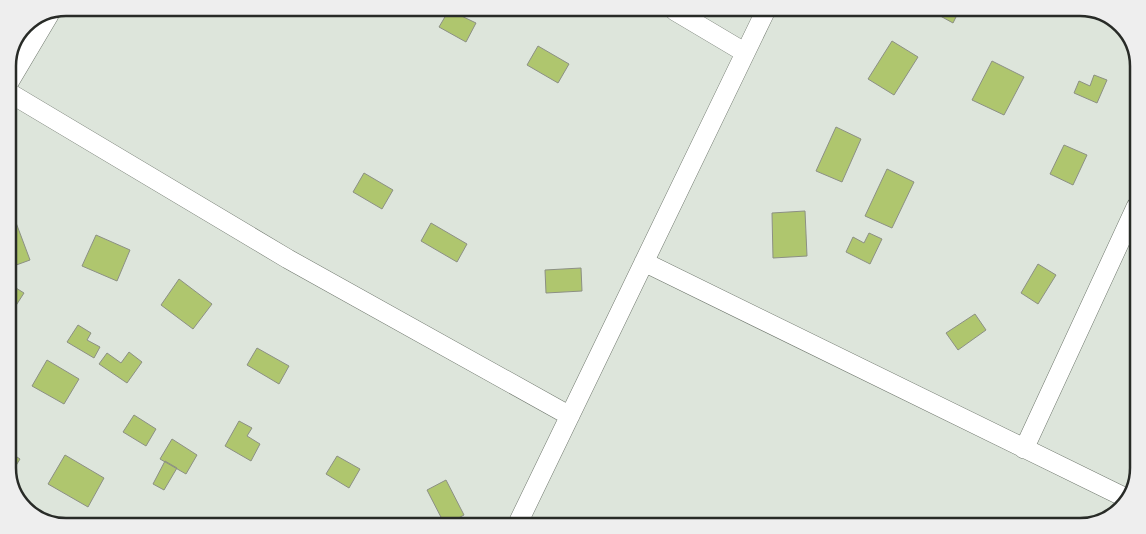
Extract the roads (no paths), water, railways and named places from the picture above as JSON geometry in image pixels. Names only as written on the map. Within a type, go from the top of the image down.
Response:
[{"type":"street","points":[[683,16],[744,52]]},
{"type":"street","points":[[520,518],[763,16]]},
{"type":"street","points":[[16,71],[45,21]]},
{"type":"street","points":[[16,97],[288,259],[570,416]]},
{"type":"street","points":[[1024,448],[1130,220]]},
{"type":"street","points":[[644,262],[1121,496]]}]
